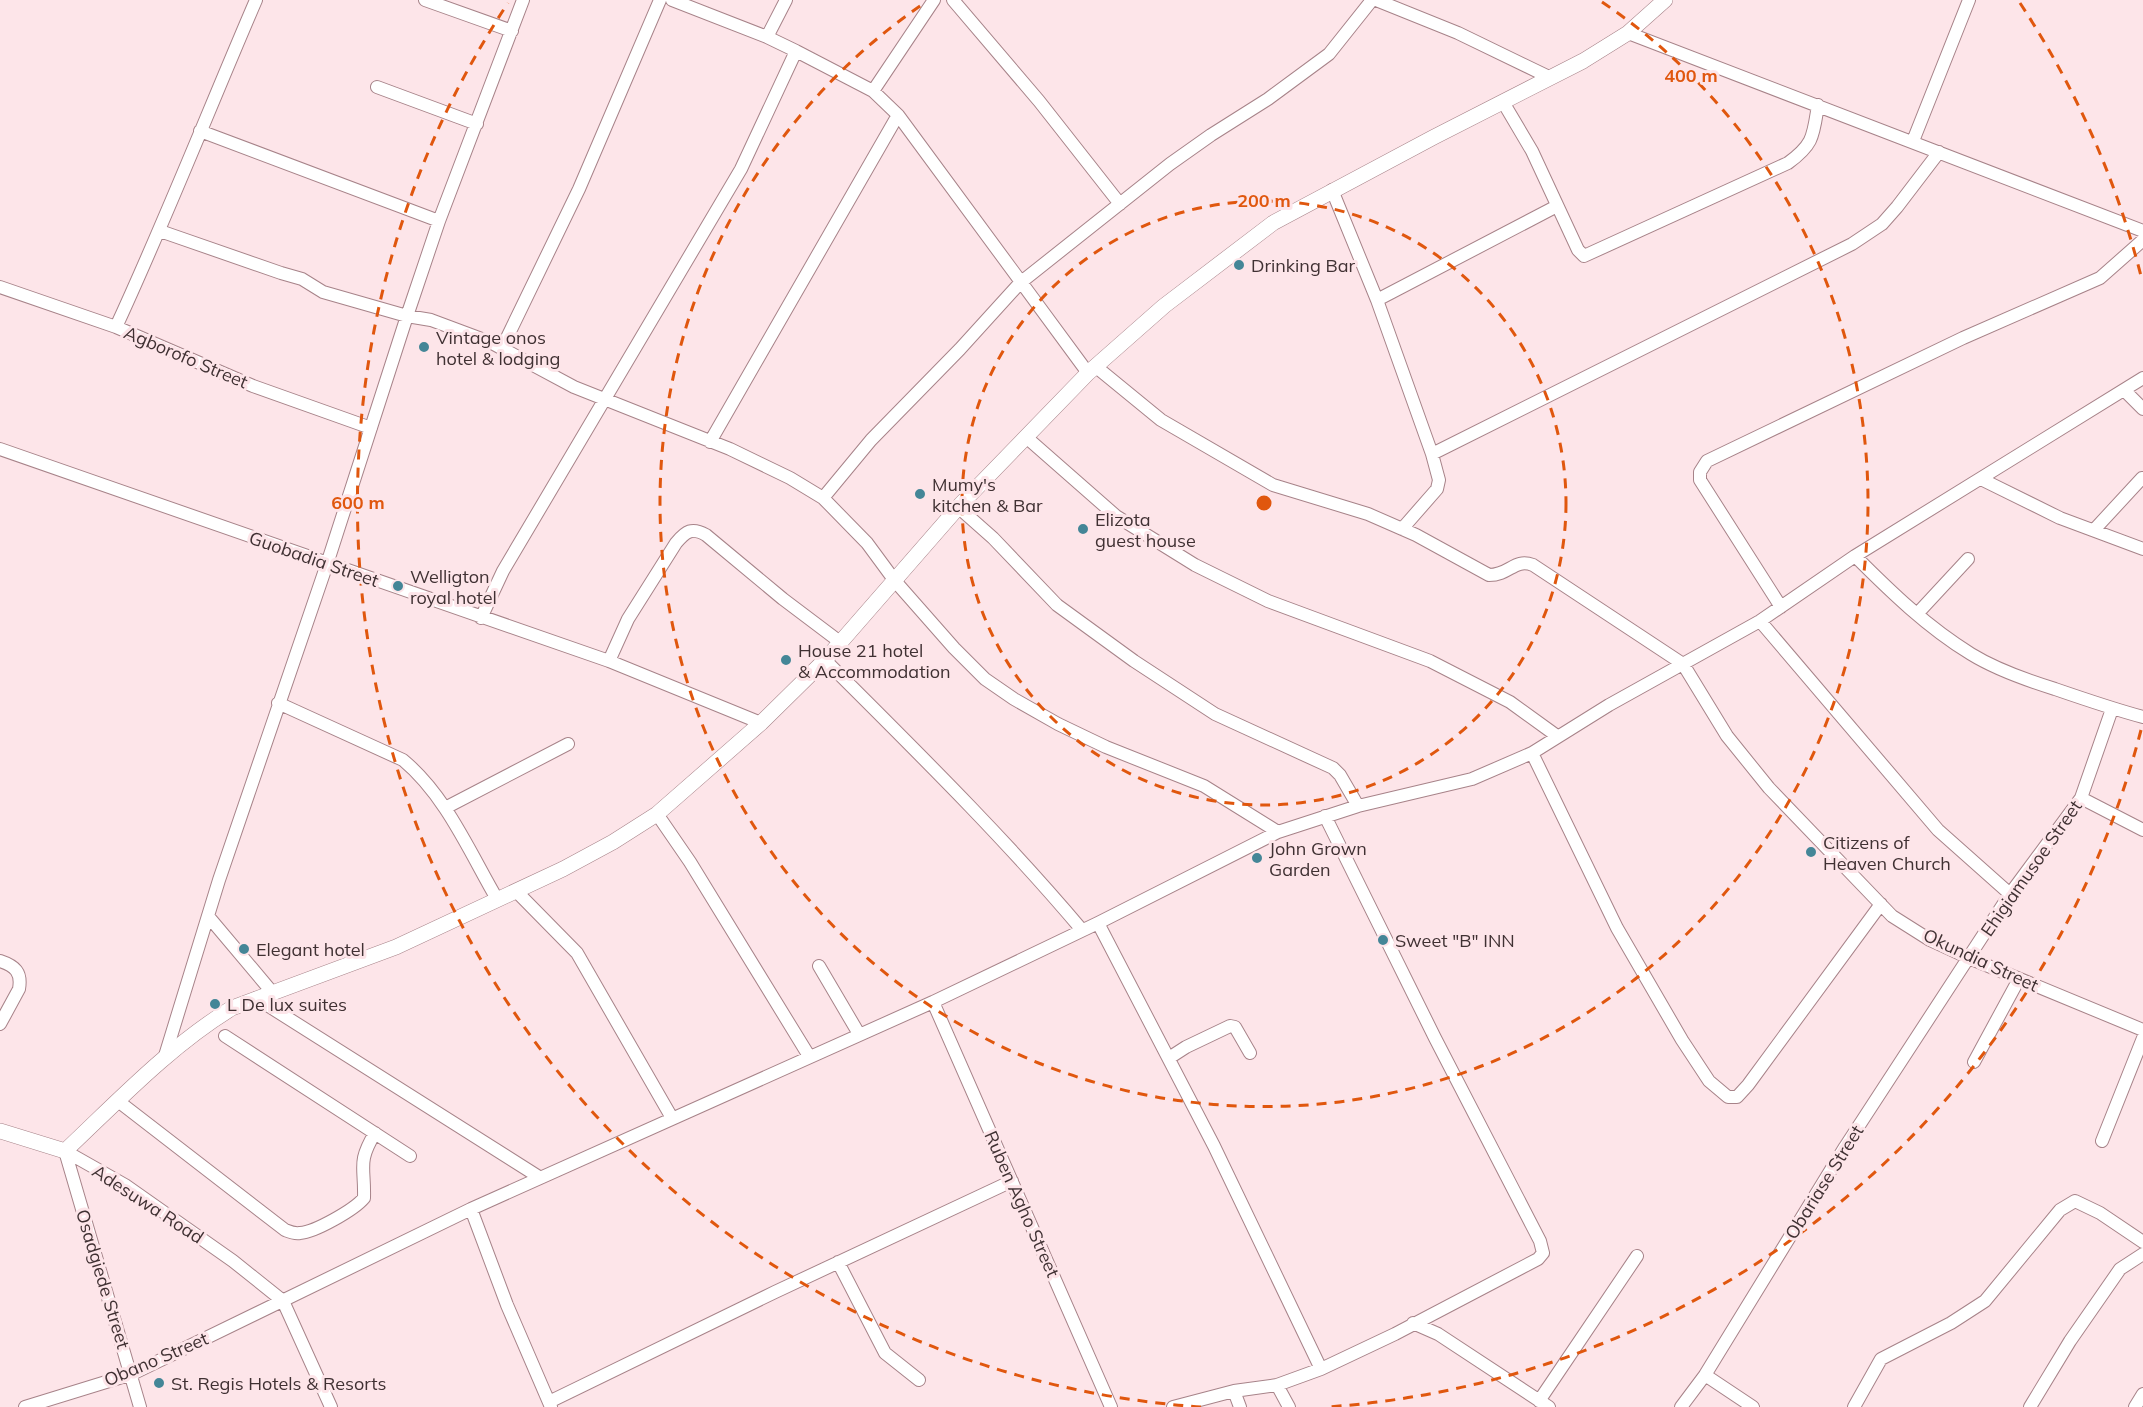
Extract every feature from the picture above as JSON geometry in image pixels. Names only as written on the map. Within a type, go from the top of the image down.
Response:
[{"type":"street","points":[[116,327],[160,231],[256,0]]},
{"type":"street","points":[[424,0],[512,31]]},
{"type":"street","points":[[163,1060],[208,916],[278,703],[327,564],[439,220],[523,0]]},
{"type":"street","points":[[502,348],[579,189],[660,0]]},
{"type":"street","points":[[672,0],[767,38],[873,90],[898,115],[1020,283],[1091,369],[1161,420],[1273,485],[1368,514],[1402,529],[1489,575],[1507,572],[1517,563],[1525,562],[1533,565],[1683,664]]},
{"type":"street","points":[[767,38],[786,0]]},
{"type":"street","points":[[873,90],[934,0]]},
{"type":"street","points":[[953,0],[1039,101],[1120,204]]},
{"type":"street","points":[[823,498],[871,440],[960,349],[1020,283],[1170,165],[1211,135],[1268,99],[1329,54],[1374,0],[1458,33],[1551,78]]},
{"type":"street","points":[[65,1151],[163,1060],[213,1020],[232,1008],[396,947],[563,869],[613,843],[657,813],[761,723],[825,660],[958,507],[1091,369],[1164,306],[1273,223],[1332,190],[1583,61],[1628,33],[1665,0]]},
{"type":"street","points":[[1913,141],[1969,0]]},
{"type":"street","points":[[1628,33],[2143,231]]},
{"type":"street","points":[[481,618],[503,571],[741,169],[796,51]]},
{"type":"street","points":[[377,87],[477,124]]},
{"type":"street","points":[[1503,102],[1532,151],[1578,250],[1584,256],[1788,163],[1803,152],[1813,136],[1818,105]]},
{"type":"street","points":[[710,442],[898,115]]},
{"type":"street","points":[[200,131],[439,220]]},
{"type":"street","points":[[1432,454],[1852,244],[1882,224],[1939,152]]},
{"type":"street","points":[[1332,190],[1377,300],[1432,454],[1439,480],[1437,489],[1402,529]]},
{"type":"street","points":[[1377,300],[1557,206]]},
{"type":"street","points":[[160,231],[303,279],[323,292],[407,316],[430,320],[502,348],[530,365],[604,400],[656,419],[790,478],[823,498],[867,543],[895,581],[984,679],[1058,724],[1106,747],[1204,786],[1278,832]]},
{"type":"street","points":[[1781,607],[1701,480],[1700,472],[1707,461],[1963,338],[2100,278],[2143,240]]},
{"type":"street","name":"Agborofo Street","points":[[0,287],[116,327],[253,386],[371,428]]},
{"type":"street","name":"Obano Street","points":[[25,1407],[132,1374],[539,1177],[933,1002],[1098,923],[1278,832],[1358,806],[1472,778],[1532,753],[1557,736],[1760,621],[1855,556],[2143,378]]},
{"type":"street","points":[[2124,390],[2143,409]]},
{"type":"street","points":[[1026,437],[1116,516],[1195,565],[1268,601],[1430,661],[1510,702],[1557,736]]},
{"type":"street","name":"Guobadia Street","points":[[0,449],[609,662],[761,723]]},
{"type":"street","points":[[2094,530],[2142,478]]},
{"type":"street","points":[[1981,479],[2060,518],[2143,549]]},
{"type":"street","points":[[958,507],[993,538],[1057,604],[1134,661],[1215,714],[1333,768],[1340,775],[1358,806]]},
{"type":"street","points":[[609,662],[628,619],[676,543],[684,533],[691,530],[705,535],[840,642]]},
{"type":"street","points":[[1855,556],[1894,595],[1917,614],[1971,654],[1996,668],[2112,709],[2143,717]]},
{"type":"street","points":[[1917,614],[1968,559]]},
{"type":"street","points":[[1760,621],[1938,830],[2010,894]]},
{"type":"street","points":[[825,660],[1055,898],[1082,930]]},
{"type":"street","name":"Okundia Street","points":[[1683,664],[1727,736],[1769,788],[1892,916],[1930,940],[1969,958],[2143,1030]]},
{"type":"street","points":[[278,703],[403,760],[412,768],[445,808],[496,899]]},
{"type":"street","name":"Ehigiamusoe Street","points":[[1969,958],[2010,894],[2081,798],[2112,709]]},
{"type":"street","points":[[445,808],[568,744]]},
{"type":"street","points":[[1532,753],[1617,928],[1682,1040],[1709,1081],[1728,1098],[1737,1097],[1748,1085],[1881,904]]},
{"type":"street","points":[[2081,798],[2143,830]]},
{"type":"street","points":[[657,813],[690,862],[809,1056]]},
{"type":"street","points":[[1173,1407],[1234,1391],[1277,1385],[1321,1369],[1395,1334],[1538,1259],[1543,1253],[1543,1247],[1435,1038],[1325,816]]},
{"type":"street","points":[[516,891],[577,953],[672,1118]]},
{"type":"street","points":[[208,916],[272,992]]},
{"type":"street","points":[[1098,923],[1214,1146],[1321,1369]]},
{"type":"street","name":"Obariase Street","points":[[1681,1407],[1706,1375],[1845,1148],[1969,958]]},
{"type":"street","points":[[0,961],[16,969],[20,975],[20,983],[0,1024]]},
{"type":"street","points":[[819,966],[860,1034]]},
{"type":"street","points":[[1974,1062],[2019,979]]},
{"type":"street","points":[[256,998],[539,1177]]},
{"type":"street","name":"Ruben Agho Street","points":[[933,1002],[1111,1407]]},
{"type":"street","points":[[1169,1058],[1230,1026],[1235,1028],[1250,1053]]},
{"type":"street","points":[[225,1036],[410,1156]]},
{"type":"street","points":[[2102,1141],[2143,1038]]},
{"type":"street","points":[[118,1101],[285,1230],[296,1234],[318,1227],[358,1205],[364,1198],[363,1160],[365,1150],[375,1133]]},
{"type":"street","name":"Adesuwa Road","points":[[0,1131],[65,1151],[125,1185],[233,1261],[284,1301]]},
{"type":"street","name":"Osadgiede Street","points":[[65,1151],[140,1407]]},
{"type":"street","points":[[471,1209],[507,1305],[550,1405],[838,1262],[1012,1181]]},
{"type":"street","points":[[1854,1407],[1881,1359],[1951,1323],[1985,1301],[2060,1210],[2075,1201],[2100,1213],[2143,1242]]},
{"type":"street","points":[[2030,1407],[2070,1341],[2120,1269],[2143,1254]]},
{"type":"street","points":[[1413,1323],[1438,1334],[1544,1404],[1637,1256]]},
{"type":"street","points":[[838,1262],[885,1353],[919,1380]]},
{"type":"street","points":[[284,1301],[331,1407]]},
{"type":"street","points":[[1706,1375],[1753,1407]]},
{"type":"street","points":[[1277,1385],[1289,1407]]},
{"type":"street","points":[[1234,1391],[1240,1407]]},
{"type":"street","points":[[2135,1407],[2143,1394]]},
{"type":"place","name":"Drinking Bar","points":[[1239,265]]},
{"type":"place","name":"Vintage onos hotel & lodging","points":[[424,347]]},
{"type":"place","name":"Mumy's kitchen & Bar","points":[[920,494]]},
{"type":"place","name":"Elizota guest house","points":[[1083,529]]},
{"type":"place","name":"Welligton royal hotel","points":[[398,586]]},
{"type":"place","name":"House 21 hotel & Accommodation","points":[[786,660]]},
{"type":"place","name":"Citizens of Heaven Church","points":[[1811,852]]},
{"type":"place","name":"John Grown Garden","points":[[1257,858]]},
{"type":"place","name":"Sweet \"B\" INN","points":[[1383,940]]},
{"type":"place","name":"Elegant hotel","points":[[244,949]]},
{"type":"place","name":"L De lux suites","points":[[215,1004]]},
{"type":"place","name":"St. Regis Hotels & Resorts","points":[[159,1383]]}]
